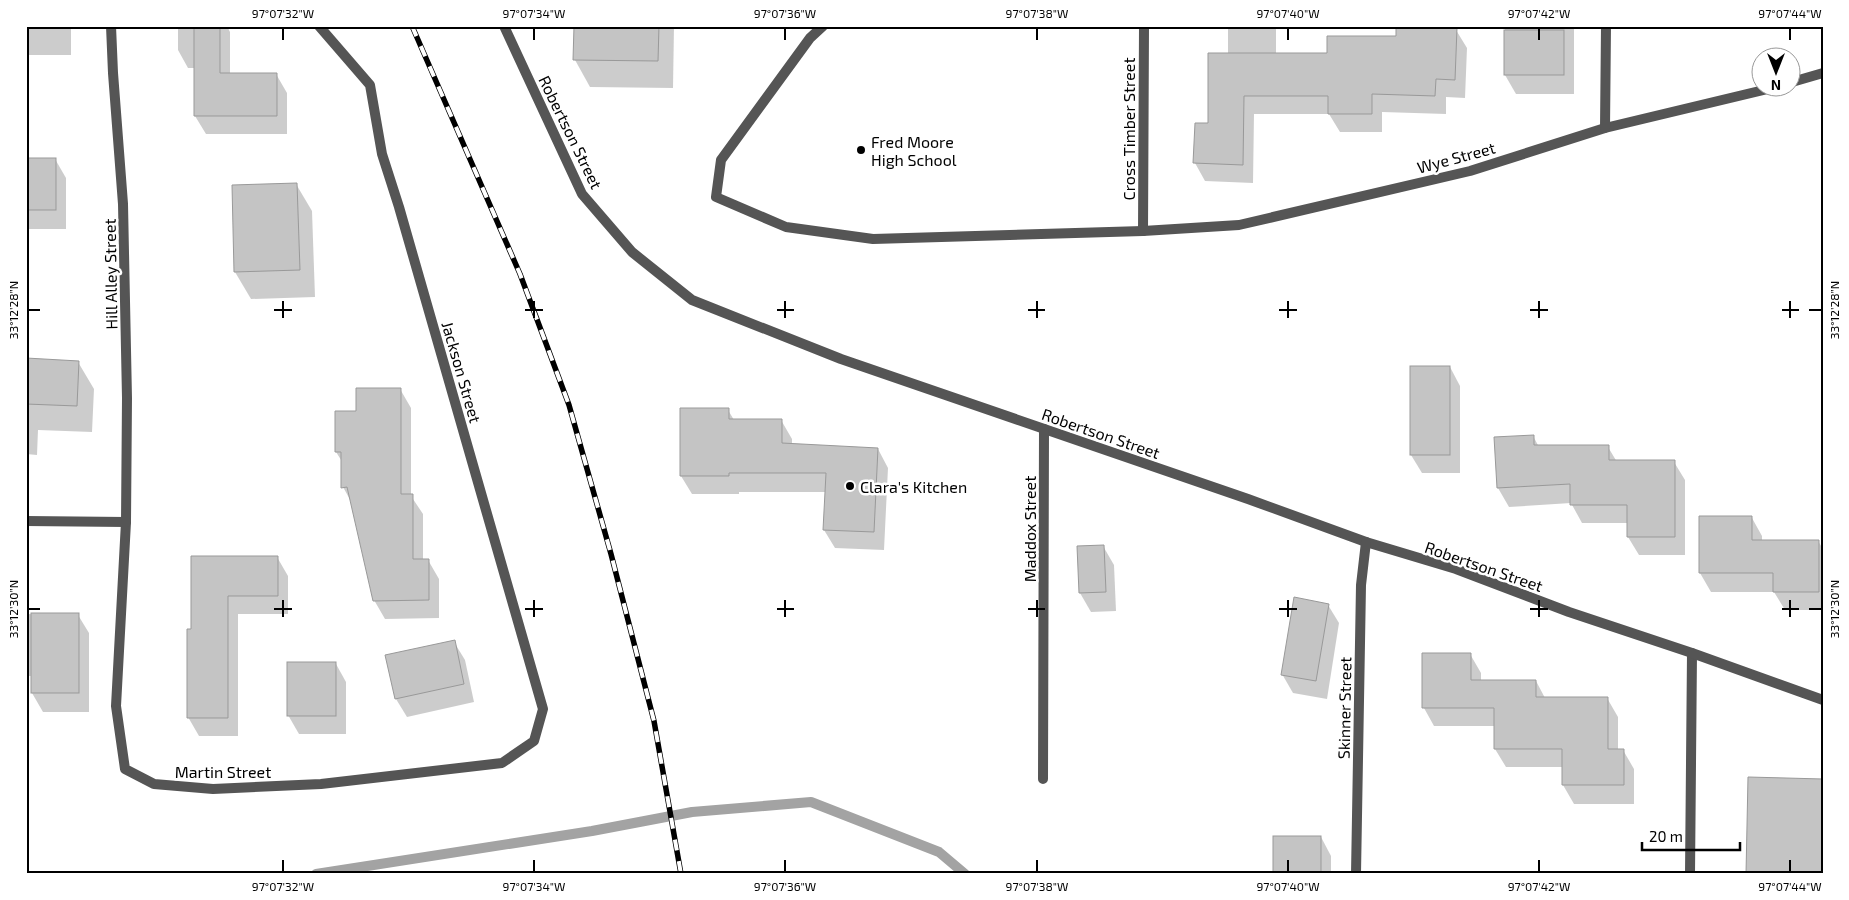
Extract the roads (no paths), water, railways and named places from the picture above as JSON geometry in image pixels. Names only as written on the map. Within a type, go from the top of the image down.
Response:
[{"type":"street","name":"Hill Alley Street","points":[[111,26],[112,73],[123,204],[128,398],[126,522]]},
{"type":"street","name":"Jackson Street","points":[[319,26],[370,85],[382,154],[399,206],[543,709],[534,741]]},
{"type":"street","name":"Robertson Street","points":[[504,26],[582,194],[632,252],[692,300],[841,359],[1239,496],[1366,542],[1456,569],[1569,612],[1692,653],[1823,700]]},
{"type":"street","name":"Wye Street","points":[[822,26],[810,38],[721,160],[716,197],[786,227],[873,239],[1143,231],[1239,225],[1470,171],[1606,128],[1752,93]]},
{"type":"street","name":"Cross Timber Street","points":[[1143,231],[1144,26]]},
{"type":"street","points":[[1606,26],[1606,128]]},
{"type":"street","points":[[1802,79],[1823,73]]},
{"type":"street","name":"Maddox Street","points":[[1043,779],[1044,429]]},
{"type":"street","points":[[26,522],[126,522]]},
{"type":"street","name":"Martin Street","points":[[126,522],[116,706],[125,769],[139,777],[154,784],[212,789],[321,784],[502,763],[534,741]]},
{"type":"street","name":"Skinner Street","points":[[1356,874],[1361,585],[1366,542]]},
{"type":"street","points":[[1690,874],[1692,653]]},
{"type":"waterway","points":[[316,874],[592,831],[692,812],[811,802],[939,852],[965,874]]},
{"type":"railway","points":[[412,26],[520,274],[569,405],[611,554],[654,721],[681,874]]},
{"type":"place","name":"Fred Moore High School","points":[[861,150]]},
{"type":"place","name":"Clara's Kitchen","points":[[850,486]]}]
